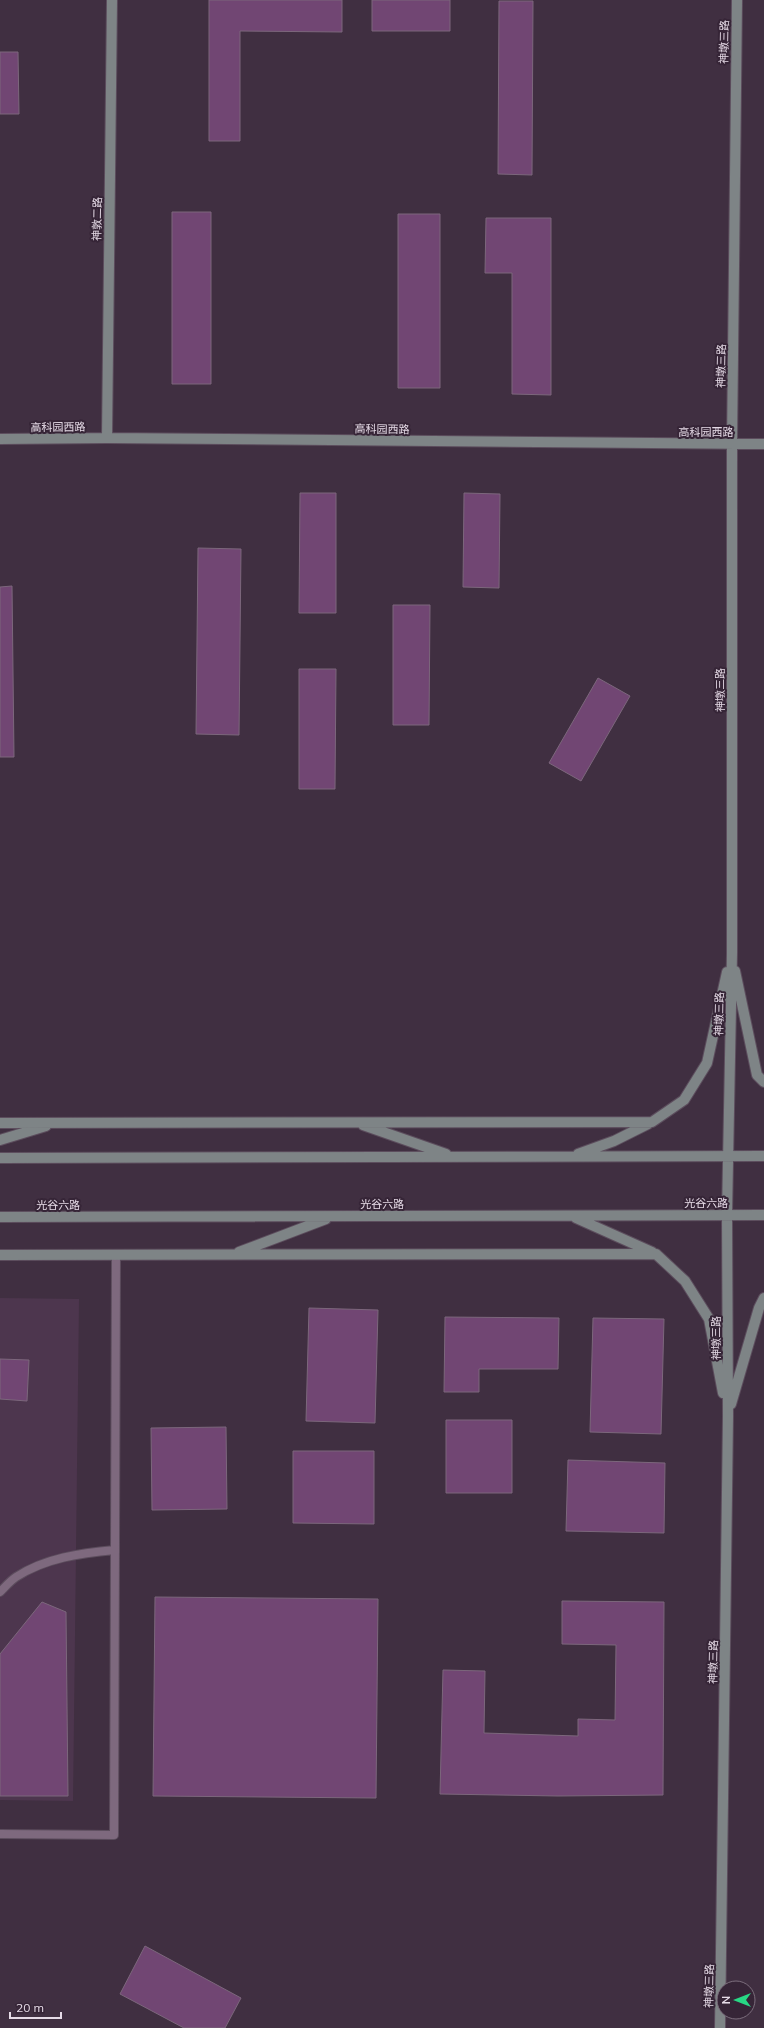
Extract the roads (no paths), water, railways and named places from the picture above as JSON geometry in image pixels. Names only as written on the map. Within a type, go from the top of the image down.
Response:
[{"type":"street","name":"神敦二路","points":[[107,438],[112,0]]},
{"type":"street","name":"神墩三路","points":[[720,2028],[728,1416],[727,1215],[732,953],[732,444],[737,0]]},
{"type":"street","name":"高科园西路","points":[[0,440],[107,438],[764,444]]},
{"type":"street","points":[[732,953],[757,1074],[764,1082]]},
{"type":"street","points":[[572,1157],[614,1141],[652,1122],[684,1100],[707,1063],[732,953]]},
{"type":"street","points":[[0,1123],[652,1122]]},
{"type":"street","points":[[0,1140],[57,1123]]},
{"type":"street","points":[[355,1123],[453,1157]]},
{"type":"street","points":[[0,1158],[764,1156]]},
{"type":"street","name":"光谷六路","points":[[0,1217],[764,1215]]},
{"type":"street","points":[[233,1254],[333,1216]]},
{"type":"street","points":[[570,1216],[656,1254],[685,1281],[709,1319],[728,1416]]},
{"type":"street","points":[[0,1255],[656,1254]]},
{"type":"street","points":[[728,1416],[758,1308],[764,1298]]},
{"type":"lane","points":[[0,1834],[114,1835],[116,1255]]},
{"type":"lane","points":[[0,1592],[15,1577],[52,1560],[93,1552],[114,1550]]}]
